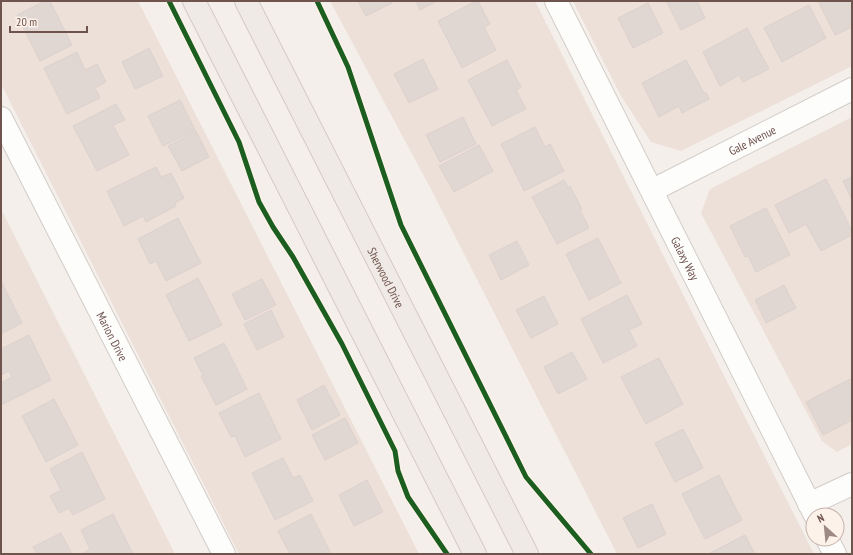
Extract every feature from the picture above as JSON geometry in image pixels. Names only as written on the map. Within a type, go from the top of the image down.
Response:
[{"type":"main road","points":[[194,1],[475,554]]},
{"type":"main road","name":"Sherwood Drive","points":[[246,1],[527,554]]},
{"type":"street","name":"Galaxy Way","points":[[556,1],[653,190],[811,507]]},
{"type":"street","name":"Gale Avenue","points":[[653,190],[852,89]]},
{"type":"street","name":"Marion Drive","points":[[1,118],[224,554]]},
{"type":"street","points":[[817,507],[852,484]]},
{"type":"shaded area","points":[[1,1],[138,1],[419,554],[239,554],[1,84]]},
{"type":"shaded area","points":[[330,1],[535,1],[805,536],[805,547],[810,547],[814,554],[617,554],[433,193]]},
{"type":"shaded area","points":[[573,1],[852,1],[852,66],[681,151],[651,142],[621,96]]},
{"type":"shaded area","points":[[852,117],[852,444],[837,452],[822,441],[701,213],[710,189]]},
{"type":"shaded area","points":[[1,209],[175,554],[1,554]]},
{"type":"building","points":[[45,1],[50,1],[72,45],[40,61],[17,15]]},
{"type":"building","points":[[358,1],[391,1],[392,3],[366,16]]},
{"type":"building","points":[[416,1],[437,1],[420,10]]},
{"type":"building","points":[[478,1],[490,24],[484,27],[496,50],[462,68],[438,21]]},
{"type":"building","points":[[697,1],[705,18],[681,30],[667,2]]},
{"type":"building","points":[[818,1],[852,1],[852,27],[835,35]]},
{"type":"building","points":[[648,3],[663,33],[633,48],[618,18]]},
{"type":"building","points":[[809,5],[826,38],[782,62],[764,28]]},
{"type":"building","points":[[747,28],[769,69],[743,82],[739,75],[720,86],[703,52]]},
{"type":"building","points":[[149,48],[163,76],[135,89],[122,62]]},
{"type":"building","points":[[77,52],[85,70],[97,64],[106,82],[95,88],[100,98],[67,114],[44,68]]},
{"type":"building","points":[[423,59],[438,89],[409,103],[394,74]]},
{"type":"building","points":[[507,60],[521,87],[516,90],[526,109],[492,126],[468,80]]},
{"type":"building","points":[[686,60],[704,93],[706,93],[709,99],[682,113],[679,106],[659,117],[642,83]]},
{"type":"building","points":[[180,100],[195,130],[163,146],[148,116]]},
{"type":"building","points":[[116,104],[125,120],[113,125],[129,155],[97,171],[73,126]]},
{"type":"building","points":[[463,117],[476,144],[440,162],[426,135]]},
{"type":"building","points":[[535,127],[545,147],[550,144],[564,171],[524,191],[501,144]]},
{"type":"building","points":[[196,131],[209,157],[182,171],[168,146]]},
{"type":"building","points":[[479,145],[493,171],[454,192],[439,166]]},
{"type":"building","points":[[156,167],[161,177],[171,173],[184,198],[175,203],[176,206],[146,222],[143,216],[124,226],[107,191]]},
{"type":"building","points":[[852,177],[852,200],[843,181]]},
{"type":"building","points":[[826,179],[852,231],[852,235],[821,251],[806,224],[789,233],[775,205]]},
{"type":"building","points":[[564,180],[568,188],[570,186],[582,209],[580,210],[589,228],[557,244],[532,197]]},
{"type":"building","points":[[766,208],[790,255],[756,272],[748,256],[745,257],[730,226]]},
{"type":"building","points":[[178,218],[201,263],[166,281],[156,261],[150,264],[138,239]]},
{"type":"building","points":[[598,238],[621,283],[589,300],[566,254]]},
{"type":"building","points":[[517,241],[529,265],[501,280],[489,255]]},
{"type":"building","points":[[198,278],[222,325],[189,341],[166,295]]},
{"type":"building","points":[[262,279],[276,305],[245,320],[232,294]]},
{"type":"building","points":[[1,281],[22,323],[1,334]]},
{"type":"building","points":[[784,285],[796,308],[766,323],[755,300]]},
{"type":"building","points":[[627,295],[642,324],[629,330],[637,346],[603,363],[581,319]]},
{"type":"building","points":[[544,296],[558,324],[531,338],[516,310]]},
{"type":"building","points":[[271,310],[284,337],[257,350],[244,324]]},
{"type":"building","points":[[29,335],[51,380],[1,405],[1,383],[12,377],[9,371],[1,375],[1,349]]},
{"type":"building","points":[[224,343],[247,389],[216,405],[201,376],[203,375],[194,358]]},
{"type":"building","points":[[572,352],[587,379],[558,394],[544,367]]},
{"type":"building","points":[[659,358],[683,404],[646,424],[621,377]]},
{"type":"building","points":[[850,379],[852,382],[852,420],[823,435],[806,402]]},
{"type":"building","points":[[324,385],[340,415],[312,430],[297,400]]},
{"type":"building","points":[[259,393],[281,439],[245,457],[235,436],[231,437],[219,413]]},
{"type":"building","points":[[54,399],[78,445],[46,462],[22,416]]},
{"type":"building","points":[[345,418],[358,443],[325,460],[312,435]]},
{"type":"building","points":[[683,429],[703,468],[675,482],[655,443]]},
{"type":"building","points":[[82,452],[105,499],[73,515],[69,508],[59,513],[50,496],[61,490],[50,469]]},
{"type":"building","points":[[283,458],[293,478],[300,475],[313,501],[275,520],[252,473]]},
{"type":"building","points":[[719,475],[742,520],[705,539],[682,494]]},
{"type":"building","points":[[367,480],[383,512],[354,526],[339,495]]},
{"type":"building","points":[[652,504],[666,534],[638,548],[623,518]]},
{"type":"building","points":[[113,514],[133,554],[82,554],[90,549],[81,530]]},
{"type":"building","points":[[311,514],[331,554],[290,554],[278,531]]},
{"type":"building","points":[[61,533],[72,554],[37,554],[33,547]]},
{"type":"building","points":[[745,535],[755,554],[710,553]]},
{"type":"cycle path","points":[[169,1],[239,142],[259,202],[273,227],[293,257],[342,344],[395,451],[398,471],[408,497],[447,554]]},
{"type":"cycle path","points":[[317,1],[348,67],[401,225],[526,477],[591,554]]}]
